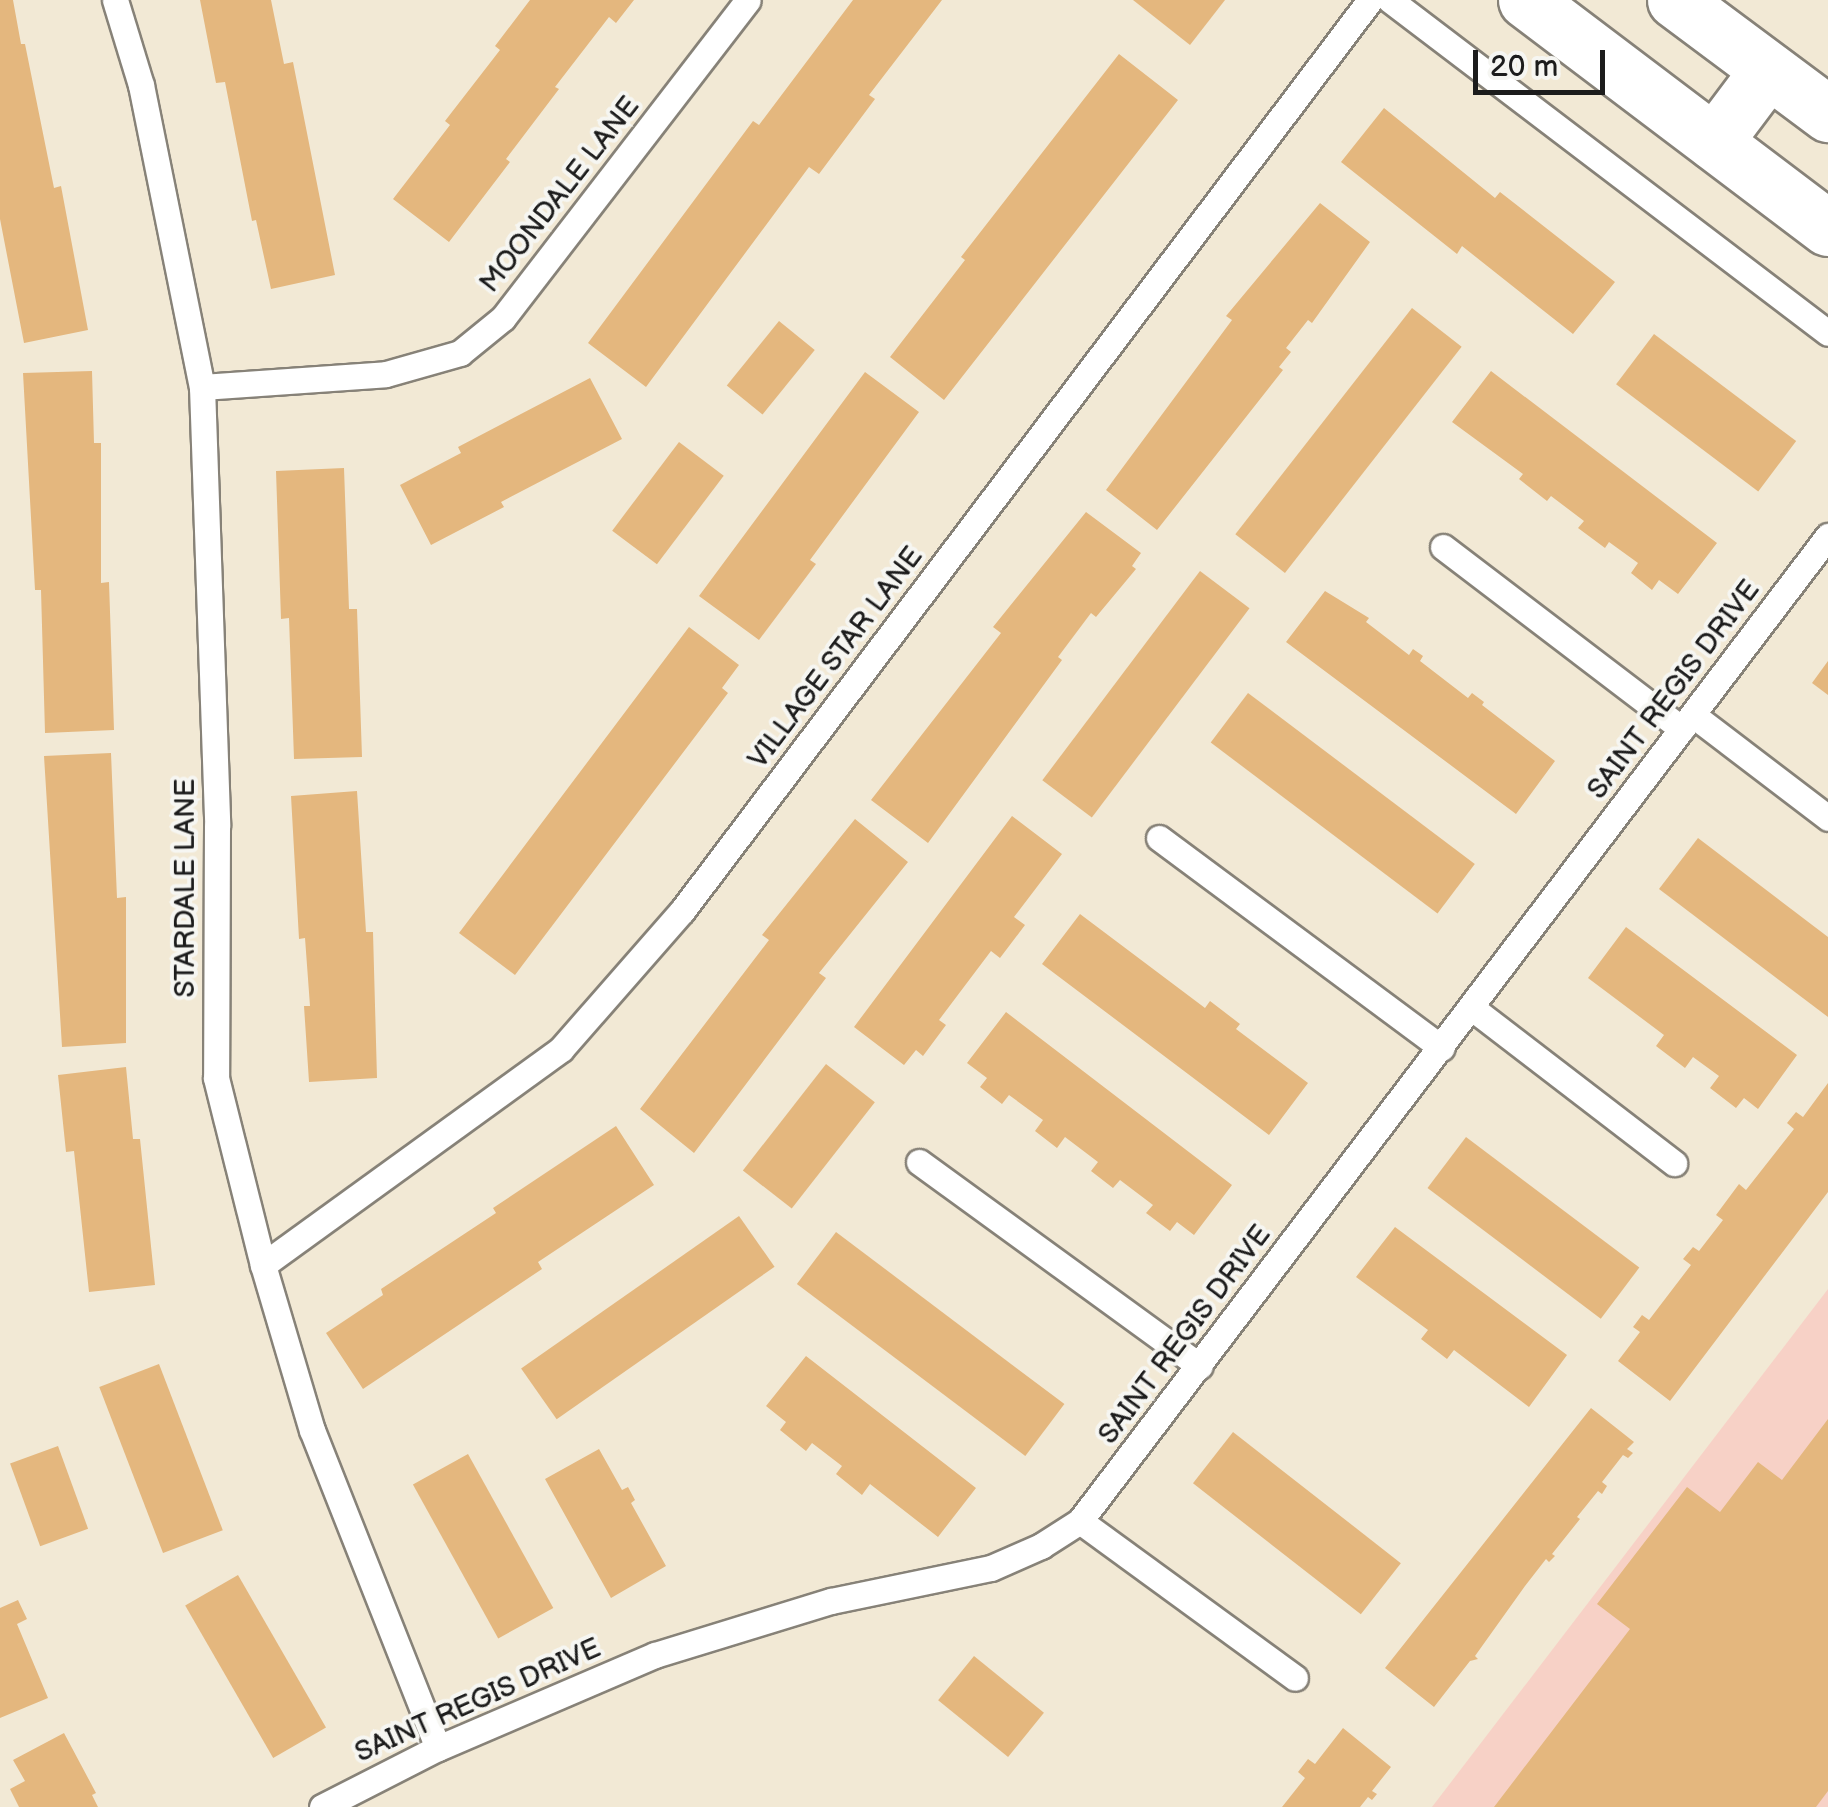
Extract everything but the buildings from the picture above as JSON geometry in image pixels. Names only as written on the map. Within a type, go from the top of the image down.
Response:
[{"type":"main road","points":[[1526,0],[1828,228]]},
{"type":"main road","points":[[1676,0],[1828,114]]},
{"type":"main road","points":[[1714,142],[1768,70]]},
{"type":"lane","name":"STARDALE LANE","points":[[116,0],[141,86],[202,387],[217,826],[216,1078],[262,1264],[312,1430],[438,1748]]},
{"type":"lane","name":"MOONDALE LANE","points":[[202,387],[386,374],[460,353],[504,318],[748,0]]},
{"type":"lane","name":"VILLAGE STAR LANE","points":[[262,1264],[561,1049],[682,912],[1370,0]]},
{"type":"lane","points":[[1390,0],[1828,333]]},
{"type":"lane","name":"SAINT REGIS DRIVE","points":[[322,1807],[438,1748],[655,1655],[831,1601],[991,1568],[1041,1546],[1080,1520],[1828,536]]},
{"type":"lane","points":[[1443,547],[1828,818]]},
{"type":"lane","points":[[1160,838],[1442,1048]]},
{"type":"lane","points":[[1472,1008],[1674,1163]]},
{"type":"lane","points":[[919,1162],[1200,1366]]},
{"type":"lane","points":[[1080,1520],[1295,1678]]},
{"type":"shaded area","points":[[1828,1289],[1828,1807],[1432,1807]]}]
